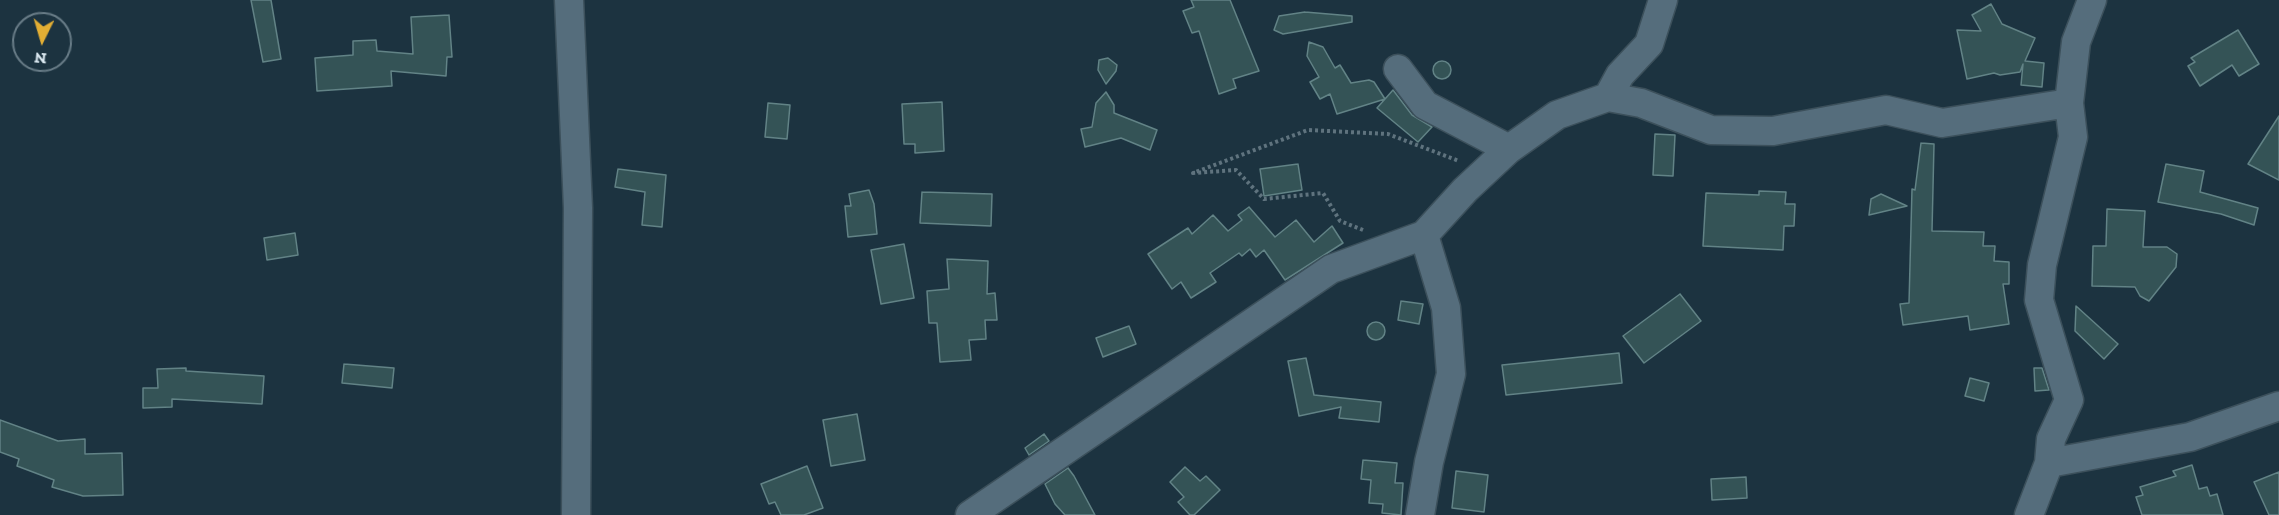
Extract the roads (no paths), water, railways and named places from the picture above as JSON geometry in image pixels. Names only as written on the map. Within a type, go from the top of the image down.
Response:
[{"type":"street","points":[[569,0],[578,208],[576,515]]},
{"type":"street","points":[[1608,98],[1620,75],[1650,44],[1663,0]]},
{"type":"street","points":[[2029,515],[2049,463],[2051,439],[2068,400],[2039,300],[2042,265],[2073,137],[2069,103],[2076,42],[2092,0]]},
{"type":"street","points":[[1398,69],[1425,105],[1509,149]]},
{"type":"street","points":[[970,515],[1331,269],[1424,235],[1509,149],[1557,115],[1608,98],[1641,103],[1711,130],[1773,131],[1886,110],[1942,123],[2069,103]]},
{"type":"street","points":[[1420,515],[1428,462],[1451,374],[1446,308],[1424,235]]},
{"type":"street","points":[[2049,463],[2190,437],[2279,406]]}]
